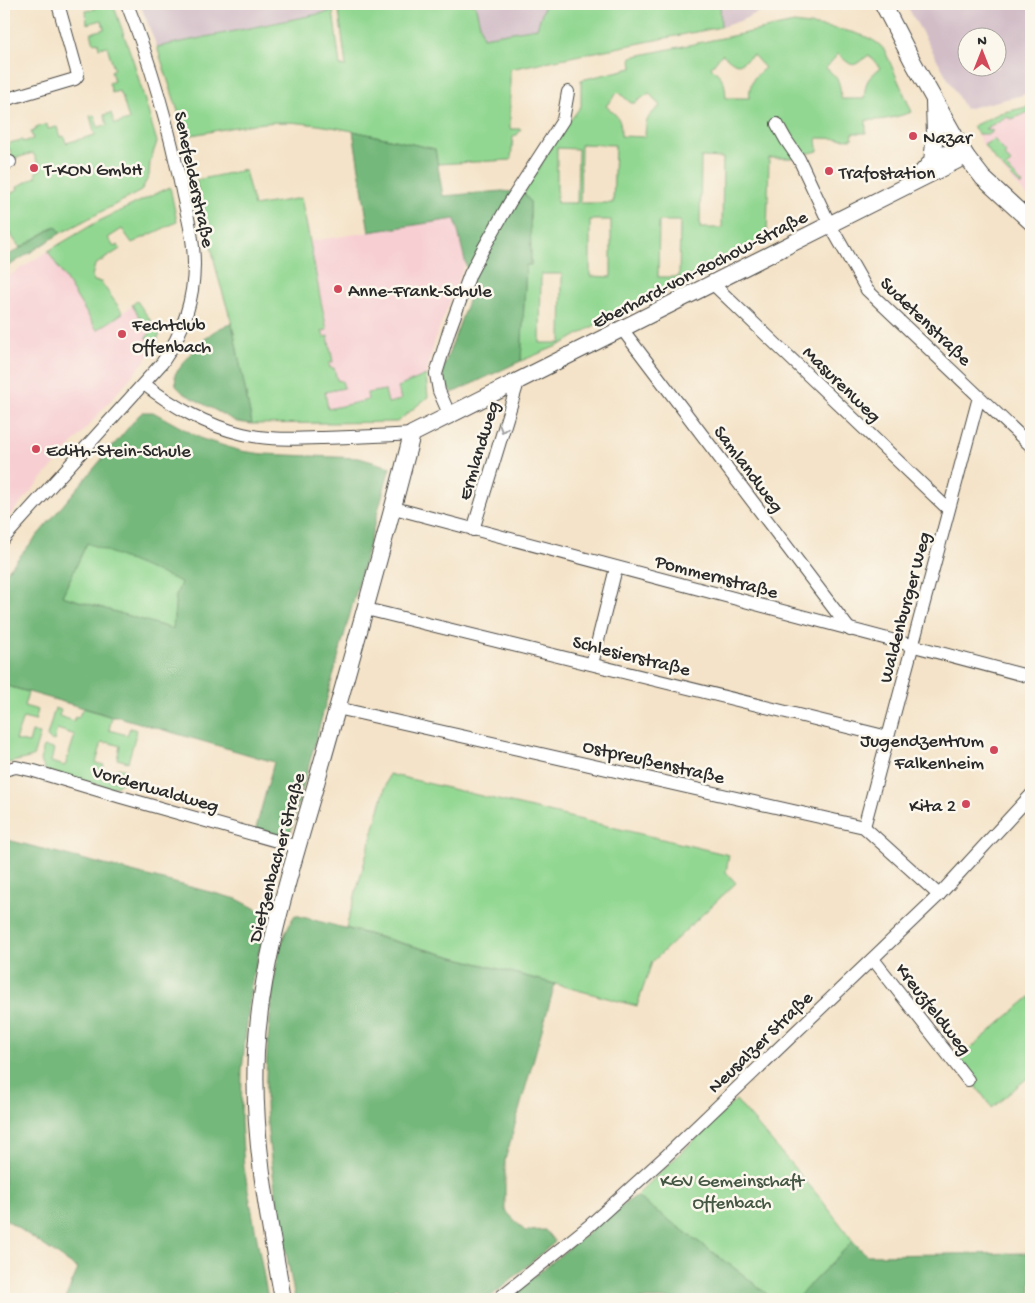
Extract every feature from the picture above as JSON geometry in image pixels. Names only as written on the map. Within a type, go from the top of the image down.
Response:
[{"type":"main road","points":[[883,4],[966,156],[983,178],[1031,222]]},
{"type":"main road","points":[[932,161],[935,135],[934,100]]},
{"type":"main road","points":[[912,184],[932,161],[942,154],[949,153],[966,156]]},
{"type":"main road","name":"Eberhard-von-Rochow-Straße","points":[[412,434],[966,156]]},
{"type":"main road","name":"Dietzenbacher Straße","points":[[283,1299],[258,1138],[256,1052],[260,1008],[267,963],[394,508],[412,434]]},
{"type":"street","points":[[4,100],[77,77],[78,72],[58,4]]},
{"type":"street","name":"Senefelderstraße","points":[[4,538],[162,363],[178,337],[190,303],[194,263],[189,226],[169,134],[127,4]]},
{"type":"street","points":[[450,416],[439,391],[436,374],[448,331],[470,274],[482,251],[510,202],[563,120],[568,92]]},
{"type":"street","name":"Sudetenstraße","points":[[777,124],[799,158],[830,225],[867,290],[1031,446]]},
{"type":"street","name":"Masurenweg","points":[[713,284],[948,509]]},
{"type":"street","name":"Samlandweg","points":[[622,329],[850,630]]},
{"type":"street","name":"Ermlandweg","points":[[473,530],[518,382]]},
{"type":"street","name":"Eberhard-von-Rochow-Straße","points":[[144,384],[163,398],[202,419],[229,430],[252,436],[290,439],[412,434]]},
{"type":"street","name":"Waldenburger Weg","points":[[864,826],[979,397]]},
{"type":"street","name":"Pommernstraße","points":[[394,508],[1031,677]]},
{"type":"street","points":[[592,664],[616,568]]},
{"type":"street","name":"Schlesierstraße","points":[[366,609],[888,737]]},
{"type":"street","name":"Ostpreußenstraße","points":[[337,708],[864,826],[939,895]]},
{"type":"street","name":"Vorderwaldweg","points":[[4,770],[16,767],[34,771],[298,847]]},
{"type":"street","name":"Neusalzer Straße","points":[[498,1299],[589,1226],[659,1162],[939,895],[1029,803]]},
{"type":"street","name":"Kreuzfeldweg","points":[[873,959],[968,1080]]},
{"type":"shaded area","points":[[140,4],[338,4],[339,10],[157,47]]},
{"type":"shaded area","points":[[475,4],[545,4],[537,28],[483,37]]},
{"type":"shaded area","points":[[720,4],[776,4],[740,21],[721,27]]},
{"type":"shaded area","points":[[906,4],[1031,4],[1031,93],[965,109]]},
{"type":"shaded area","points":[[1031,106],[1031,201],[983,145],[973,126],[1000,113]]},
{"type":"shaded area","name":"Anne-Frank-Schule","points":[[245,170],[254,206],[301,198],[311,241],[455,219],[465,264],[436,336],[426,375],[428,397],[397,422],[252,424],[232,324],[218,277],[196,180]]},
{"type":"shaded area","name":"Edith-Stein-Schule","points":[[48,251],[97,330],[135,304],[159,339],[147,358],[131,377],[4,522],[4,279]]},
{"type":"green space","points":[[94,4],[113,4],[134,63],[157,142],[150,162],[149,176],[141,191],[61,233],[55,226],[20,248],[4,225],[4,198],[18,189],[17,187],[37,176],[35,173],[41,169],[33,153],[13,159],[10,149],[6,150],[8,160],[4,161],[4,147],[9,146],[9,143],[33,139],[31,132],[36,130],[35,128],[47,124],[48,129],[57,127],[60,137],[64,136],[66,143],[95,135],[90,116],[94,115],[98,127],[107,125],[104,115],[111,113],[115,124],[129,120],[122,96],[119,91],[112,93],[109,83],[114,81],[111,71],[114,69],[107,46],[99,48],[98,42],[94,43],[91,33],[104,29],[102,20],[87,24],[86,11],[95,9]]},
{"type":"green space","points":[[338,4],[475,4],[483,37],[537,28],[545,4],[720,4],[721,27],[510,69],[510,129],[521,129],[513,137],[511,160],[437,164],[435,149],[351,131],[300,123],[257,124],[186,136],[157,47],[333,11],[340,66],[346,66]]},
{"type":"green space","points":[[794,23],[844,30],[868,38],[885,51],[912,112],[890,118],[866,120],[866,133],[853,133],[852,139],[817,138],[818,151],[791,158],[769,158],[767,238],[622,310],[562,344],[521,361],[526,265],[531,265],[530,202],[524,193],[554,142],[581,106],[581,80],[632,68],[631,57]],"holes":[[[722,54],[738,64],[753,55],[765,68],[752,81],[749,98],[726,98],[721,78],[711,67]],[[838,54],[853,65],[869,55],[880,68],[867,81],[864,99],[841,99],[840,88],[836,78],[826,68]],[[618,92],[631,103],[635,103],[649,93],[660,106],[648,119],[645,137],[621,136],[620,122],[606,106]],[[581,144],[615,145],[613,203],[580,203]],[[557,148],[578,149],[577,203],[557,203]],[[701,157],[723,158],[722,228],[700,228]],[[590,220],[611,220],[611,277],[590,276]],[[659,221],[680,221],[679,277],[658,277]],[[541,274],[562,274],[561,343],[540,343]]]},
{"type":"green space","points":[[1031,106],[1031,111],[1012,119],[1006,117],[985,129],[993,131],[989,134],[978,134],[973,126],[1000,113]]},
{"type":"green space","points":[[353,131],[435,149],[443,196],[502,191],[524,193],[530,202],[531,265],[526,265],[521,361],[452,393],[444,382],[442,372],[472,290],[455,219],[369,232]]},
{"type":"green space","points":[[994,139],[1006,153],[1004,155],[1011,163],[1006,167],[1023,184],[1021,186],[996,161],[984,145]]},
{"type":"green space","points":[[245,170],[254,206],[301,198],[327,330],[322,331],[324,337],[328,336],[333,362],[329,363],[330,368],[334,368],[337,380],[342,381],[344,388],[325,392],[328,409],[368,400],[367,393],[385,390],[388,403],[401,400],[398,387],[426,375],[428,397],[397,422],[252,424],[232,324],[218,277],[196,180]]},
{"type":"green space","points":[[170,187],[177,222],[132,243],[122,229],[108,238],[114,247],[118,245],[120,249],[95,265],[92,276],[94,281],[101,282],[123,313],[97,330],[48,251],[97,222]]},
{"type":"green space","points":[[56,226],[61,233],[4,269],[4,258]]},
{"type":"green space","points":[[137,301],[160,334],[154,345],[146,337],[150,334],[132,305]]},
{"type":"green space","points":[[232,324],[252,424],[237,422],[183,393],[176,386],[175,374],[193,351],[214,331]]},
{"type":"green space","points":[[143,412],[153,412],[202,439],[241,451],[263,454],[359,458],[390,467],[289,838],[256,828],[274,762],[4,685],[4,575]],"holes":[[[87,543],[181,582],[176,595],[173,629],[62,596]]]},
{"type":"green space","points":[[208,520],[176,595],[173,629],[62,596],[87,543]]},
{"type":"green space","points":[[4,685],[28,692],[24,706],[38,710],[35,721],[23,718],[15,740],[29,743],[32,732],[40,734],[33,757],[4,764]]},
{"type":"green space","points":[[55,708],[61,710],[59,716],[74,721],[75,717],[78,718],[83,708],[112,717],[109,730],[127,735],[130,728],[137,730],[128,762],[117,759],[120,746],[102,742],[96,763],[104,765],[101,777],[114,781],[118,768],[126,770],[122,783],[111,788],[46,771],[40,760],[44,747],[54,749],[51,762],[65,766],[75,735],[57,729],[54,741],[49,739],[47,736]]},
{"type":"green space","points":[[389,774],[729,855],[726,872],[736,883],[652,962],[637,1006],[346,928]]},
{"type":"green space","points":[[4,839],[237,899],[268,915],[251,985],[242,1070],[241,1122],[244,1168],[268,1299],[65,1299],[78,1269],[4,1218]]},
{"type":"green space","points":[[295,915],[555,984],[505,1160],[505,1210],[525,1231],[545,1230],[555,1242],[488,1299],[405,1299],[396,1287],[379,1299],[295,1299],[272,1167],[267,1123],[266,1066],[275,972],[284,936]]},
{"type":"green space","points":[[1031,996],[1031,1075],[992,1108],[957,1060]]},
{"type":"green space","name":"KGV Gemeinschaft Offenbach","points":[[736,1100],[821,1199],[853,1241],[796,1299],[773,1299],[741,1273],[636,1196]]},
{"type":"green space","points":[[636,1196],[741,1273],[773,1299],[507,1299],[614,1211]]},
{"type":"green space","points":[[853,1241],[866,1255],[1031,1253],[1031,1299],[796,1299]]},
{"type":"place","name":"Nazar","points":[[913,136]]},
{"type":"place","name":"T-KON GmbH","points":[[34,168]]},
{"type":"place","name":"Trafostation","points":[[829,171]]},
{"type":"place","name":"Anne-Frank-Schule","points":[[338,289]]},
{"type":"place","name":"Fechtclub Offenbach","points":[[122,334]]},
{"type":"place","name":"Edith-Stein-Schule","points":[[36,449]]},
{"type":"place","name":"Jugendzentrum Falkenheim","points":[[994,750]]},
{"type":"place","name":"Kita 2","points":[[966,804]]}]
